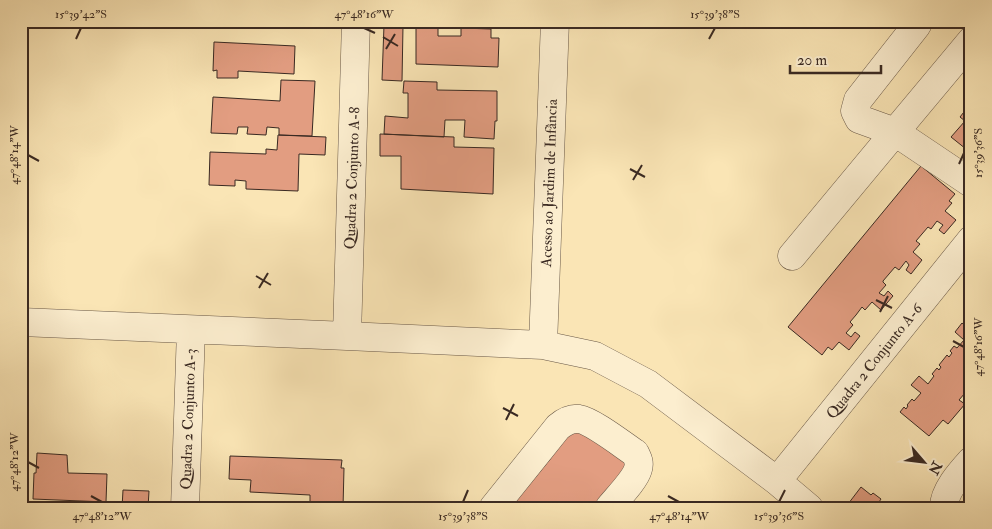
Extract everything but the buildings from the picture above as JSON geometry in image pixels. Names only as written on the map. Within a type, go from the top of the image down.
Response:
[{"type":"street","name":"Quadra 2 Conjunto A-8","points":[[347,336],[356,21]]},
{"type":"street","name":"Acesso ao Jardim de Infância","points":[[543,345],[555,21]]},
{"type":"street","points":[[917,21],[918,25],[858,100],[855,111],[859,119],[895,132],[971,183]]},
{"type":"street","points":[[792,256],[971,41]]},
{"type":"street","name":"Quadra 2 Conjunto A-6","points":[[777,481],[971,240]]},
{"type":"street","points":[[21,322],[543,345],[595,356],[648,384],[777,481],[809,508]]},
{"type":"street","name":"Quadra 2 Conjunto A-3","points":[[185,508],[191,330]]},
{"type":"street","points":[[493,508],[558,427],[566,420],[578,419],[590,423],[636,454],[639,461],[634,477],[609,508]]},
{"type":"street","points":[[944,508],[944,503],[954,480],[971,460]]}]
